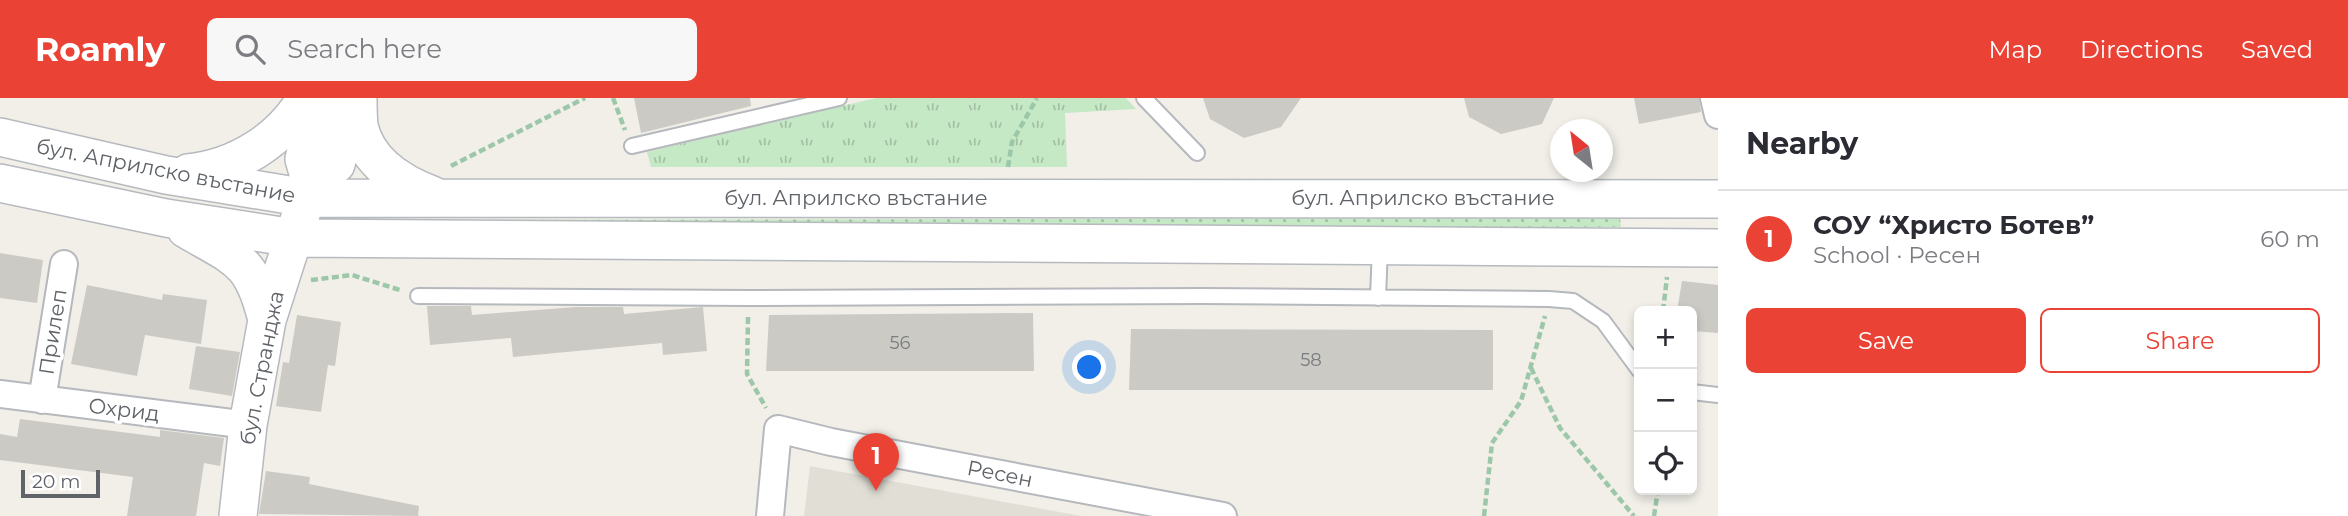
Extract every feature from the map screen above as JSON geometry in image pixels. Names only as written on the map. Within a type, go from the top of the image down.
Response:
[{"type":"street","points":[[166,175],[203,172],[230,163],[259,148],[277,134],[306,98]]},
{"type":"street","name":"бул. Странджа","points":[[309,191],[304,159],[320,98]]},
{"type":"street","points":[[356,98],[359,126],[375,159],[407,186],[442,183]]},
{"type":"street","name":"бул. Странджа","points":[[237,516],[248,425],[267,320],[309,191],[335,164],[356,98]]},
{"type":"street","points":[[1714,98],[1718,115]]},
{"type":"street","name":"бул. Априлско въстание","points":[[0,137],[166,175],[309,191],[442,183],[1718,199]]},
{"type":"street","name":"бул. Априлско въстание","points":[[0,183],[166,218],[294,238],[1718,248]]},
{"type":"street","points":[[166,218],[244,264],[258,287],[267,320]]},
{"type":"street","name":"Прилеп","points":[[42,400],[64,264]]},
{"type":"street","name":"Охрид","points":[[0,394],[248,425]]},
{"type":"street","points":[[770,516],[778,429]]},
{"type":"street","name":"Ресен","points":[[778,429],[831,442],[1223,516]]},
{"type":"lane","points":[[632,146],[839,98]]},
{"type":"lane","points":[[1144,98],[1197,153]]},
{"type":"lane","points":[[1378,298],[1380,246]]},
{"type":"lane","points":[[418,296],[748,299],[1054,296],[1549,299],[1573,302],[1603,321],[1638,369]]},
{"type":"lane","points":[[1697,393],[1718,395]]},
{"type":"path","points":[[442,183],[585,98]]},
{"type":"path","points":[[1006,175],[1012,142],[1037,98]]},
{"type":"path","points":[[352,275],[418,296]]},
{"type":"path","points":[[1664,306],[1668,275]]},
{"type":"path","points":[[748,299],[747,374],[778,429]]},
{"type":"path","points":[[1484,516],[1492,443],[1521,401],[1549,299]]},
{"type":"path","points":[[1531,367],[1560,428],[1634,516]]},
{"type":"path","points":[[1654,516],[1657,495]]},
{"type":"shaded area","points":[[810,466],[1081,516],[804,516]]},
{"type":"green space","points":[[876,98],[1126,98],[1136,109],[1065,113],[1067,167],[651,167],[647,152]]},
{"type":"green space","points":[[1620,218],[1621,227],[387,227],[389,220]]},
{"type":"building","points":[[634,98],[750,98],[751,106],[641,133]]},
{"type":"building","points":[[1203,98],[1301,98],[1281,127],[1244,138],[1210,119]]},
{"type":"building","points":[[1464,98],[1554,98],[1542,124],[1501,134],[1469,117]]},
{"type":"building","points":[[1634,98],[1699,98],[1701,112],[1639,124]]},
{"type":"building","points":[[0,253],[43,260],[37,303],[0,298]]},
{"type":"building","points":[[1682,281],[1718,285],[1718,333],[1697,331],[1697,306],[1678,306]]},
{"type":"building","points":[[87,285],[162,300],[163,294],[207,300],[201,344],[145,335],[137,376],[71,364]]},
{"type":"building","points":[[427,306],[471,306],[472,315],[576,307],[623,307],[624,314],[703,307],[707,351],[663,355],[662,343],[513,357],[511,338],[430,345]]},
{"type":"building","points":[[1033,313],[1034,371],[766,371],[769,315]]},
{"type":"building","points":[[297,315],[341,322],[335,366],[328,365],[321,412],[276,406],[283,362],[289,363]]},
{"type":"building","points":[[1131,329],[1493,330],[1493,390],[1129,390]]},
{"type":"building","points":[[196,346],[240,352],[232,396],[189,389]]},
{"type":"building","points":[[20,419],[160,437],[160,430],[224,438],[220,466],[204,463],[196,516],[127,516],[133,477],[0,460],[0,434],[17,437]]},
{"type":"building","points":[[266,471],[310,477],[309,484],[419,506],[418,516],[259,514]]},
{"type":"place","name":"СОУ “Христо Ботев”","points":[[876,491]]}]
